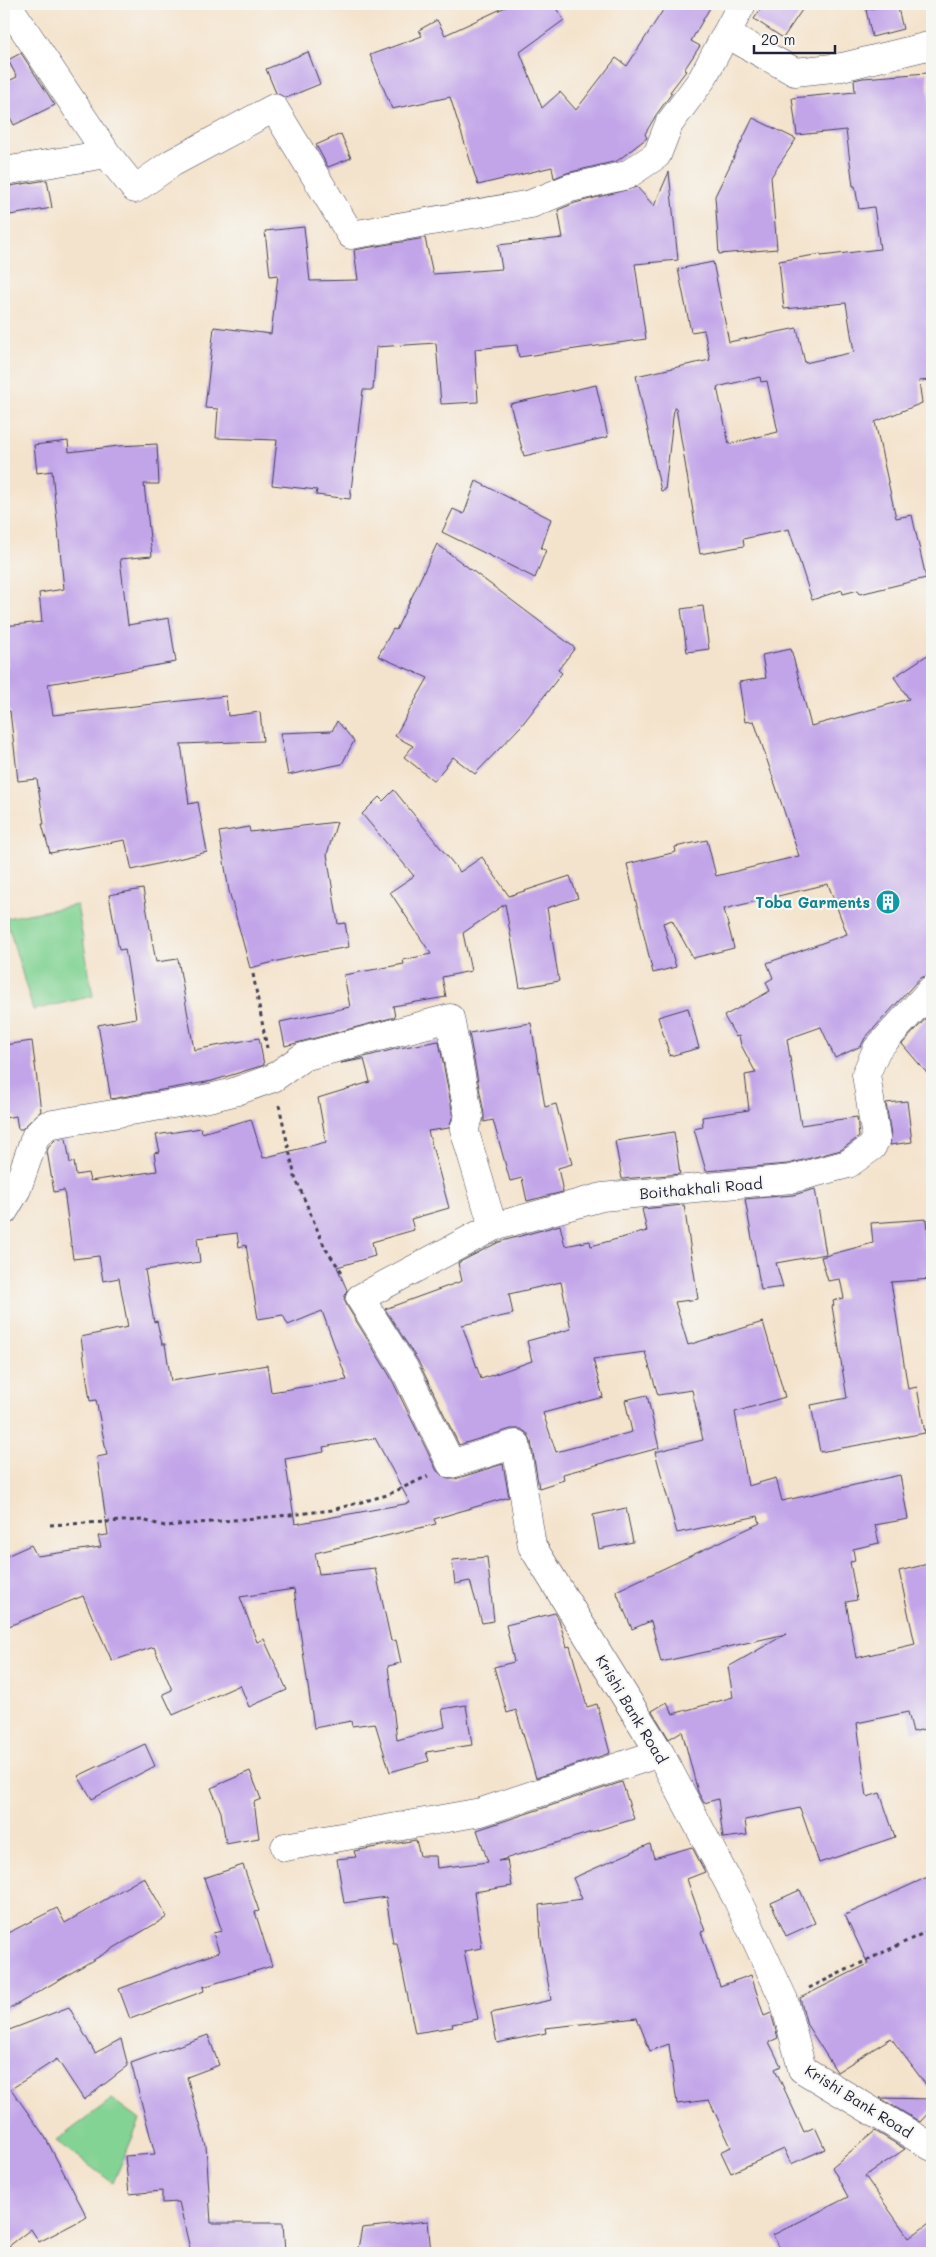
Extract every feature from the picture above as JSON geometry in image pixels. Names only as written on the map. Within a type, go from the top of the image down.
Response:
[{"type":"street","points":[[8,4],[107,154],[135,190],[172,163],[274,108],[351,235],[531,204],[570,188],[627,174],[657,155],[669,124],[702,79],[742,4]]},
{"type":"street","points":[[727,34],[795,72],[842,67],[932,45]]},
{"type":"street","points":[[4,171],[107,154]]},
{"type":"street","name":"Boithakhali Road","points":[[360,1298],[493,1227],[602,1197],[791,1180],[848,1164],[872,1147],[876,1138],[866,1074],[877,1049],[932,989]]},
{"type":"street","points":[[4,1211],[17,1189],[34,1137],[48,1125],[209,1098],[234,1092],[273,1078],[303,1057],[450,1018],[469,1117],[464,1129],[493,1227]]},
{"type":"street","points":[[360,1298],[404,1368],[451,1464]]},
{"type":"street","name":"Krishi Bank Road","points":[[451,1464],[516,1444],[532,1546],[660,1753],[737,1899],[784,2000],[802,2069],[932,2146]]},
{"type":"street","points":[[285,1847],[481,1812],[660,1753]]},
{"type":"path","points":[[254,974],[273,1078],[295,1177],[325,1248],[360,1298]]},
{"type":"path","points":[[50,1525],[142,1520],[165,1526],[290,1516],[332,1510],[387,1496],[451,1464]]},
{"type":"path","points":[[784,2000],[932,1929]]},
{"type":"green space","points":[[77,905],[93,996],[33,1010],[6,918]]},
{"type":"green space","points":[[112,2099],[140,2120],[113,2183],[56,2141]]},
{"type":"building","points":[[512,4],[553,4],[564,20],[520,52],[542,108],[560,92],[576,110],[616,58],[627,66],[667,4],[712,4],[691,41],[700,46],[645,134],[647,138],[617,161],[554,178],[552,167],[478,185],[450,97],[392,109],[370,55],[422,36],[419,30],[437,20],[445,35]]},
{"type":"building","points":[[764,4],[806,4],[783,38],[754,19]]},
{"type":"building","points":[[897,4],[903,29],[872,37],[866,10]]},
{"type":"building","points":[[308,52],[320,84],[286,98],[276,93],[266,69]]},
{"type":"building","points":[[21,53],[55,105],[14,125],[4,105],[4,83],[17,77],[8,60]]},
{"type":"building","points":[[927,73],[932,137],[932,380],[919,381],[922,403],[875,422],[896,518],[912,515],[926,578],[860,594],[858,590],[843,594],[842,590],[812,600],[789,529],[743,539],[744,546],[700,554],[676,408],[674,408],[665,490],[661,491],[636,376],[710,360],[704,330],[691,332],[678,269],[713,262],[729,342],[797,328],[805,363],[854,352],[846,303],[784,309],[779,261],[821,254],[821,256],[880,249],[874,207],[859,209],[855,186],[853,186],[846,130],[797,135],[792,98],[855,92],[854,80]],"holes":[[[760,377],[761,382],[767,381],[778,432],[729,444],[717,387]]]},
{"type":"building","points":[[753,118],[796,139],[771,177],[777,249],[719,254],[715,196]]},
{"type":"building","points":[[341,134],[351,158],[328,167],[316,145]]},
{"type":"building","points":[[669,172],[678,260],[635,264],[646,339],[519,357],[517,345],[475,349],[478,402],[441,404],[436,343],[376,347],[373,390],[363,390],[350,499],[316,495],[317,490],[272,485],[277,440],[216,438],[218,409],[205,408],[214,327],[271,334],[278,275],[270,276],[265,231],[304,227],[310,281],[358,280],[354,250],[425,238],[433,274],[502,269],[498,245],[563,238],[558,210],[575,203],[637,187],[654,206]]},
{"type":"building","points":[[47,180],[52,208],[4,216],[4,187]]},
{"type":"building","points":[[596,385],[608,437],[524,456],[510,404]]},
{"type":"building","points":[[68,441],[69,452],[157,444],[159,484],[144,484],[152,556],[120,559],[128,625],[169,618],[176,662],[48,684],[53,715],[226,696],[228,716],[260,712],[263,741],[181,744],[189,804],[198,802],[207,852],[132,870],[125,840],[50,853],[42,824],[44,824],[37,779],[18,781],[10,711],[4,712],[4,666],[8,666],[4,626],[42,622],[39,593],[64,589],[52,471],[37,473],[34,445]]},
{"type":"building","points":[[476,481],[551,519],[541,549],[546,550],[535,578],[442,532],[453,509],[464,514]]},
{"type":"building","points":[[437,544],[575,648],[558,670],[562,673],[521,726],[475,774],[453,757],[434,781],[404,757],[413,746],[395,736],[428,678],[378,656],[393,629],[396,630]]},
{"type":"building","points":[[703,606],[709,649],[687,652],[681,609]]},
{"type":"building","points":[[791,649],[811,726],[909,699],[894,677],[932,652],[932,974],[920,978],[865,1038],[861,1046],[835,1058],[821,1027],[787,1039],[801,1125],[857,1117],[859,1137],[841,1150],[788,1164],[706,1171],[694,1129],[703,1127],[702,1117],[749,1110],[745,1075],[756,1073],[741,1045],[739,1036],[736,1037],[724,1016],[770,991],[766,982],[773,978],[767,963],[847,934],[828,884],[724,909],[734,948],[693,958],[672,920],[663,923],[676,967],[653,973],[627,864],[676,852],[675,847],[707,840],[716,876],[799,856],[754,721],[745,722],[739,682],[766,678],[762,655]]},
{"type":"building","points":[[337,721],[354,741],[342,764],[288,775],[280,733],[332,731]]},
{"type":"building","points":[[394,790],[460,872],[482,857],[509,896],[570,876],[578,898],[547,908],[559,981],[520,988],[505,904],[463,933],[471,971],[442,977],[446,997],[393,1006],[395,1017],[285,1046],[280,1022],[350,1007],[344,975],[404,964],[403,960],[431,954],[390,892],[414,876],[362,814],[379,797],[383,801]]},
{"type":"building","points":[[337,822],[327,854],[338,924],[345,923],[349,947],[298,956],[250,968],[229,891],[219,832],[249,827],[250,832]]},
{"type":"building","points":[[143,889],[156,962],[178,959],[194,1050],[259,1038],[264,1065],[212,1081],[111,1099],[98,1025],[136,1018],[125,949],[119,950],[109,895]]},
{"type":"building","points":[[688,1008],[699,1048],[670,1056],[658,1017]]},
{"type":"building","points":[[932,1012],[932,1079],[902,1044]]},
{"type":"building","points":[[531,1023],[545,1107],[556,1104],[572,1164],[558,1168],[563,1192],[527,1201],[522,1178],[510,1181],[493,1120],[484,1122],[469,1033]]},
{"type":"building","points":[[32,1041],[41,1111],[22,1129],[18,1129],[16,1116],[4,1118],[4,1045]]},
{"type":"building","points":[[439,1041],[453,1115],[449,1128],[428,1131],[449,1208],[411,1219],[414,1230],[372,1242],[375,1256],[337,1267],[347,1290],[344,1299],[390,1376],[437,1471],[448,1479],[455,1479],[503,1464],[509,1497],[434,1519],[436,1524],[315,1553],[319,1574],[375,1568],[391,1641],[396,1640],[401,1663],[388,1666],[397,1740],[445,1727],[442,1709],[466,1705],[472,1745],[426,1752],[429,1761],[390,1772],[375,1723],[352,1726],[351,1721],[314,1728],[294,1589],[240,1597],[257,1642],[264,1639],[287,1690],[249,1707],[240,1685],[173,1715],[163,1694],[172,1690],[154,1647],[112,1661],[83,1596],[4,1628],[4,1557],[31,1545],[37,1556],[101,1547],[98,1536],[108,1535],[97,1457],[107,1455],[96,1400],[90,1401],[81,1337],[128,1327],[119,1278],[103,1281],[99,1256],[73,1259],[64,1190],[54,1192],[47,1151],[49,1146],[55,1140],[66,1138],[70,1163],[74,1162],[76,1175],[88,1173],[90,1181],[157,1171],[154,1153],[160,1152],[156,1135],[201,1128],[202,1133],[251,1119],[263,1158],[326,1142],[318,1098],[370,1082],[364,1059],[341,1063],[399,1048]],"holes":[[[237,1233],[239,1247],[246,1245],[258,1319],[283,1315],[288,1325],[322,1311],[347,1380],[271,1392],[267,1365],[171,1381],[165,1344],[162,1344],[157,1321],[154,1322],[145,1270],[200,1262],[197,1238]],[[375,1438],[410,1503],[295,1524],[285,1459],[324,1452],[323,1447]]]},
{"type":"building","points":[[907,1101],[912,1142],[890,1145],[891,1136],[886,1103]]},
{"type":"building","points":[[674,1132],[680,1174],[622,1179],[615,1141]]},
{"type":"building","points":[[815,1189],[826,1254],[776,1263],[783,1287],[761,1290],[745,1199],[793,1195]]},
{"type":"building","points":[[684,1205],[698,1299],[675,1302],[688,1345],[763,1322],[785,1397],[735,1412],[748,1486],[776,1478],[782,1501],[900,1475],[908,1519],[875,1525],[879,1543],[853,1549],[855,1561],[850,1562],[857,1600],[846,1602],[856,1658],[915,1644],[899,1571],[932,1563],[932,1727],[913,1732],[908,1712],[857,1723],[867,1797],[880,1793],[895,1837],[819,1863],[800,1808],[745,1820],[747,1835],[723,1838],[718,1799],[704,1803],[698,1792],[682,1731],[669,1739],[652,1711],[667,1702],[673,1714],[733,1697],[728,1667],[786,1634],[661,1662],[651,1621],[632,1629],[616,1591],[760,1523],[758,1516],[677,1533],[655,1452],[703,1440],[692,1390],[658,1395],[645,1352],[593,1359],[603,1397],[543,1413],[556,1452],[632,1432],[625,1400],[647,1395],[659,1448],[563,1474],[564,1480],[539,1488],[531,1442],[528,1434],[521,1429],[511,1429],[459,1445],[418,1361],[385,1309],[462,1281],[458,1263],[499,1242],[560,1225],[565,1246],[590,1241],[591,1246],[647,1231],[642,1209]],"holes":[[[561,1282],[571,1329],[527,1341],[532,1361],[481,1379],[462,1325],[513,1314],[509,1294]]]},
{"type":"building","points":[[927,1219],[932,1279],[891,1282],[908,1389],[917,1387],[925,1433],[820,1452],[811,1405],[847,1398],[832,1306],[834,1305],[833,1301],[844,1298],[840,1279],[828,1281],[821,1257],[873,1243],[871,1223]]},
{"type":"building","points":[[626,1508],[633,1542],[599,1549],[593,1515]]},
{"type":"building","points":[[487,1557],[494,1621],[482,1623],[470,1581],[455,1584],[452,1560]]},
{"type":"building","points":[[555,1613],[567,1647],[570,1646],[587,1707],[597,1704],[610,1753],[536,1778],[516,1710],[507,1713],[494,1667],[514,1662],[506,1625]]},
{"type":"building","points":[[145,1744],[155,1766],[92,1799],[78,1776]]},
{"type":"building","points":[[250,1771],[261,1799],[254,1802],[259,1838],[226,1844],[221,1812],[211,1788]]},
{"type":"building","points":[[622,1782],[634,1819],[498,1861],[507,1860],[512,1886],[474,1892],[482,1948],[464,1951],[478,2019],[452,2024],[453,2027],[415,2033],[397,1943],[393,1943],[386,1897],[344,1903],[337,1859],[356,1857],[354,1851],[416,1840],[420,1856],[436,1856],[437,1868],[488,1862],[477,1830]]},
{"type":"building","points":[[650,1844],[654,1858],[692,1847],[705,1872],[687,1879],[705,1931],[701,1932],[720,1986],[751,1975],[764,2016],[771,2013],[778,2038],[769,2042],[781,2066],[775,2069],[804,2132],[815,2127],[825,2149],[791,2164],[784,2149],[731,2173],[721,2152],[731,2147],[709,2100],[677,2104],[669,2044],[650,2051],[637,2018],[545,2028],[546,2033],[497,2043],[491,2013],[551,2000],[541,1940],[539,1905],[582,1899],[573,1878]]},
{"type":"building","points":[[243,1865],[259,1911],[255,1912],[272,1966],[203,1987],[204,1991],[130,2019],[119,1989],[219,1952],[213,1933],[222,1931],[204,1878]]},
{"type":"building","points":[[932,1875],[932,2093],[891,2038],[837,2072],[807,2025],[800,1998],[868,1964],[845,1915]]},
{"type":"building","points":[[144,1877],[167,1917],[4,2012],[4,1935],[57,1908],[65,1923]]},
{"type":"building","points":[[800,1890],[815,1923],[786,1936],[771,1903]]},
{"type":"building","points":[[69,2007],[95,2053],[121,2039],[128,2066],[84,2100],[57,2059],[11,2089],[45,2137],[87,2217],[39,2242],[31,2229],[4,2250],[4,2032]]},
{"type":"building","points":[[208,2035],[219,2065],[187,2077],[206,2146],[211,2223],[283,2223],[285,2253],[191,2253],[179,2202],[162,2203],[162,2191],[129,2194],[125,2156],[155,2154],[131,2063]]},
{"type":"building","points":[[880,2098],[932,2099],[932,2109],[920,2122]]},
{"type":"building","points":[[875,2131],[905,2149],[865,2176],[909,2238],[932,2221],[932,2253],[782,2253],[773,2235],[848,2197],[832,2167]]},
{"type":"building","points":[[428,2221],[431,2253],[357,2253],[362,2228]]},
{"type":"place","name":"Toba Garments","points":[[888,902]]}]
